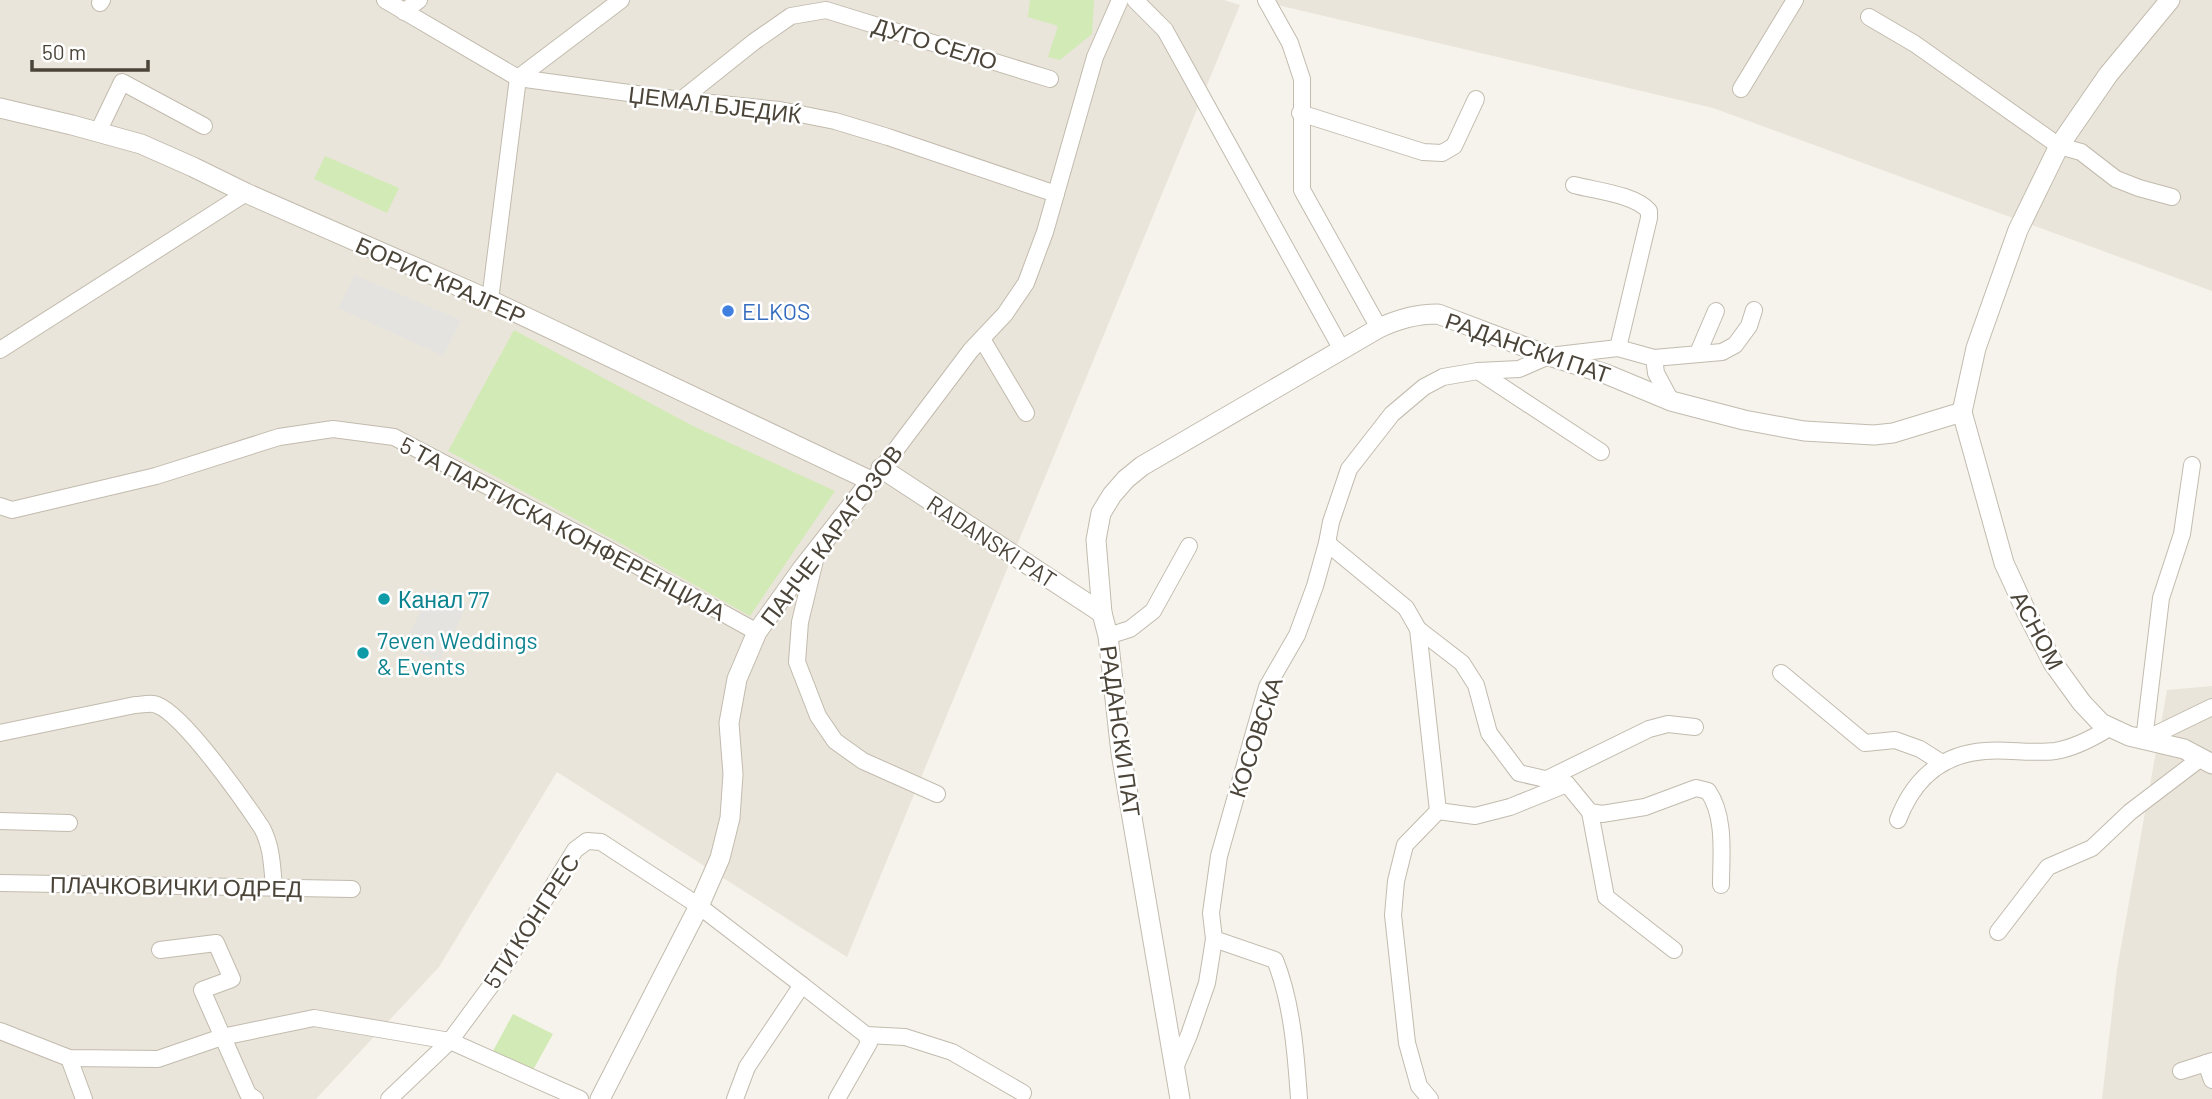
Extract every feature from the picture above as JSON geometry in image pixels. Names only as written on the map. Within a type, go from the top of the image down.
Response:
[{"type":"street","name":"ЏЕМАЛ БЈЕДИЌ","points":[[385,0],[518,78],[780,110],[835,121],[1056,194]]},
{"type":"street","points":[[404,12],[419,0]]},
{"type":"street","points":[[490,300],[518,78],[621,0]]},
{"type":"street","name":"ПАНЧЕ КАРАЃОЗОВ","points":[[600,1099],[699,906],[720,859],[730,818],[733,774],[729,723],[737,679],[757,632],[817,549],[952,374],[1006,314],[1026,282],[1045,232],[1095,57],[1120,0]]},
{"type":"street","points":[[1135,0],[1165,30],[1342,350]]},
{"type":"street","points":[[1266,0],[1290,43],[1301,79],[1302,190],[1379,327]]},
{"type":"street","points":[[1741,89],[1795,0]]},
{"type":"street","points":[[1962,412],[1976,348],[2018,230],[2059,146],[2108,75],[2170,0]]},
{"type":"street","name":"ДУГО СЕЛО","points":[[681,100],[791,16],[826,10],[1050,79]]},
{"type":"street","points":[[1869,17],[1914,44],[2059,146],[2081,152],[2116,179],[2172,197]]},
{"type":"street","points":[[98,132],[122,82],[204,126]]},
{"type":"street","points":[[1300,113],[1423,152],[1442,152],[1454,146],[1476,99]]},
{"type":"street","name":"БОРИС КРАЈГЕР","points":[[0,108],[98,132],[141,145],[193,166],[246,193],[876,475]]},
{"type":"street","points":[[1574,185],[1634,200],[1649,211],[1618,348],[1654,358],[1722,352],[1735,345],[1749,326],[1754,310]]},
{"type":"street","points":[[0,350],[246,193]]},
{"type":"street","points":[[1698,353],[1716,311]]},
{"type":"street","name":"РАДАНСКИ ПАТ","points":[[1180,1099],[1121,753],[1108,636],[1102,613],[1096,540],[1101,513],[1126,479],[1142,466],[1379,327],[1419,314],[1438,314],[1549,356],[1606,374],[1671,401],[1744,420],[1804,431],[1874,435],[1893,433],[1962,412]]},
{"type":"street","points":[[982,340],[1026,413]]},
{"type":"street","name":"КОСОВСКА","points":[[1174,1070],[1207,983],[1219,856],[1267,687],[1297,635],[1315,586],[1331,522],[1349,469],[1392,414],[1424,387],[1444,377],[1478,371],[1520,369],[1549,356],[1618,348]]},
{"type":"street","points":[[1654,358],[1656,373],[1671,401]]},
{"type":"street","points":[[1478,371],[1601,452]]},
{"type":"street","name":"АСНОМ","points":[[1962,412],[2004,563],[2026,611],[2060,673],[2082,703],[2109,728],[2144,740],[2184,748],[2206,761]]},
{"type":"street","name":"5 ТА ПАРТИСКА КОНФЕРЕНЦИЈА","points":[[0,506],[12,510],[156,476],[279,437],[332,429],[394,437],[581,535],[757,632]]},
{"type":"street","points":[[2144,740],[2161,598],[2182,534],[2192,465]]},
{"type":"street","name":"RADANSKI PAT","points":[[876,475],[1102,613]]},
{"type":"street","points":[[1327,543],[1406,608],[1418,629],[1462,663],[1476,685],[1489,733],[1519,773],[1567,784],[1590,812],[1606,897],[1674,950]]},
{"type":"street","points":[[1108,636],[1130,629],[1153,611],[1189,546]]},
{"type":"street","points":[[817,549],[800,622],[797,662],[818,716],[835,741],[863,761],[937,794]]},
{"type":"street","points":[[1418,629],[1438,811]]},
{"type":"street","points":[[1781,673],[1865,743],[1895,740],[1920,749],[1942,762]]},
{"type":"street","points":[[0,733],[135,705],[155,704],[171,714],[205,751],[262,828],[271,852],[274,887]]},
{"type":"street","points":[[2144,740],[2212,707]]},
{"type":"street","points":[[1548,779],[1650,729],[1668,724],[1695,727]]},
{"type":"street","points":[[1898,820],[1906,799],[1942,762],[1963,754],[1986,751],[2055,751],[2076,745],[2109,728]]},
{"type":"street","points":[[1998,932],[2048,867],[2092,848],[2130,813],[2206,761]]},
{"type":"street","points":[[1438,811],[1475,816],[1510,807],[1567,784]]},
{"type":"street","points":[[1590,812],[1602,814],[1645,807],[1696,788],[1708,792],[1714,800],[1721,833],[1721,885]]},
{"type":"street","points":[[1430,1099],[1419,1086],[1407,1043],[1394,915],[1396,881],[1405,845],[1438,811]]},
{"type":"street","points":[[0,821],[69,823]]},
{"type":"street","name":"5ТИ КОНГРЕС","points":[[389,1099],[450,1041],[498,976],[575,850],[587,841],[601,842],[699,906]]},
{"type":"street","name":"ПЛАЧКОВИЧКИ ОДРЕД","points":[[0,883],[352,889]]},
{"type":"street","points":[[699,906],[866,1035],[869,1043],[837,1099]]},
{"type":"street","points":[[1213,939],[1275,960],[1281,975],[1291,1028],[1299,1099]]},
{"type":"street","points":[[160,950],[216,943],[232,979],[202,990],[248,1094],[255,1099]]},
{"type":"street","points":[[735,1099],[747,1066],[802,985]]},
{"type":"street","points":[[0,1031],[69,1058],[158,1059],[222,1037],[314,1018],[450,1041],[580,1099]]},
{"type":"street","points":[[866,1035],[905,1037],[952,1052],[1023,1093]]},
{"type":"street","points":[[69,1058],[84,1099]]},
{"type":"street","points":[[2181,1072],[2209,1062],[2212,1080]]},
{"type":"shaded area","points":[[0,0],[1224,0],[1240,5],[847,957],[557,772],[439,967],[316,1099],[0,1099]]},
{"type":"shaded area","points":[[1256,0],[2212,0],[2212,291],[1713,108]]},
{"type":"shaded area","points":[[355,275],[461,320],[443,356],[338,308]]},
{"type":"shaded area","points":[[432,588],[467,605],[439,662],[404,645]]},
{"type":"shaded area","points":[[2212,686],[2212,1099],[2102,1099],[2117,969],[2167,690]]},
{"type":"green space","points":[[1030,0],[1094,0],[1092,34],[1060,60],[1048,57],[1058,26],[1028,17]]},
{"type":"green space","points":[[325,156],[399,188],[387,213],[314,179]]},
{"type":"green space","points":[[514,330],[693,426],[835,491],[750,616],[448,451]]},
{"type":"green space","points":[[513,1014],[553,1034],[533,1070],[493,1051]]},
{"type":"place","name":"ELKOS","points":[[728,311]]},
{"type":"place","name":"Канал 77","points":[[384,599]]},
{"type":"place","name":"7even Weddings & Events","points":[[363,653]]}]
